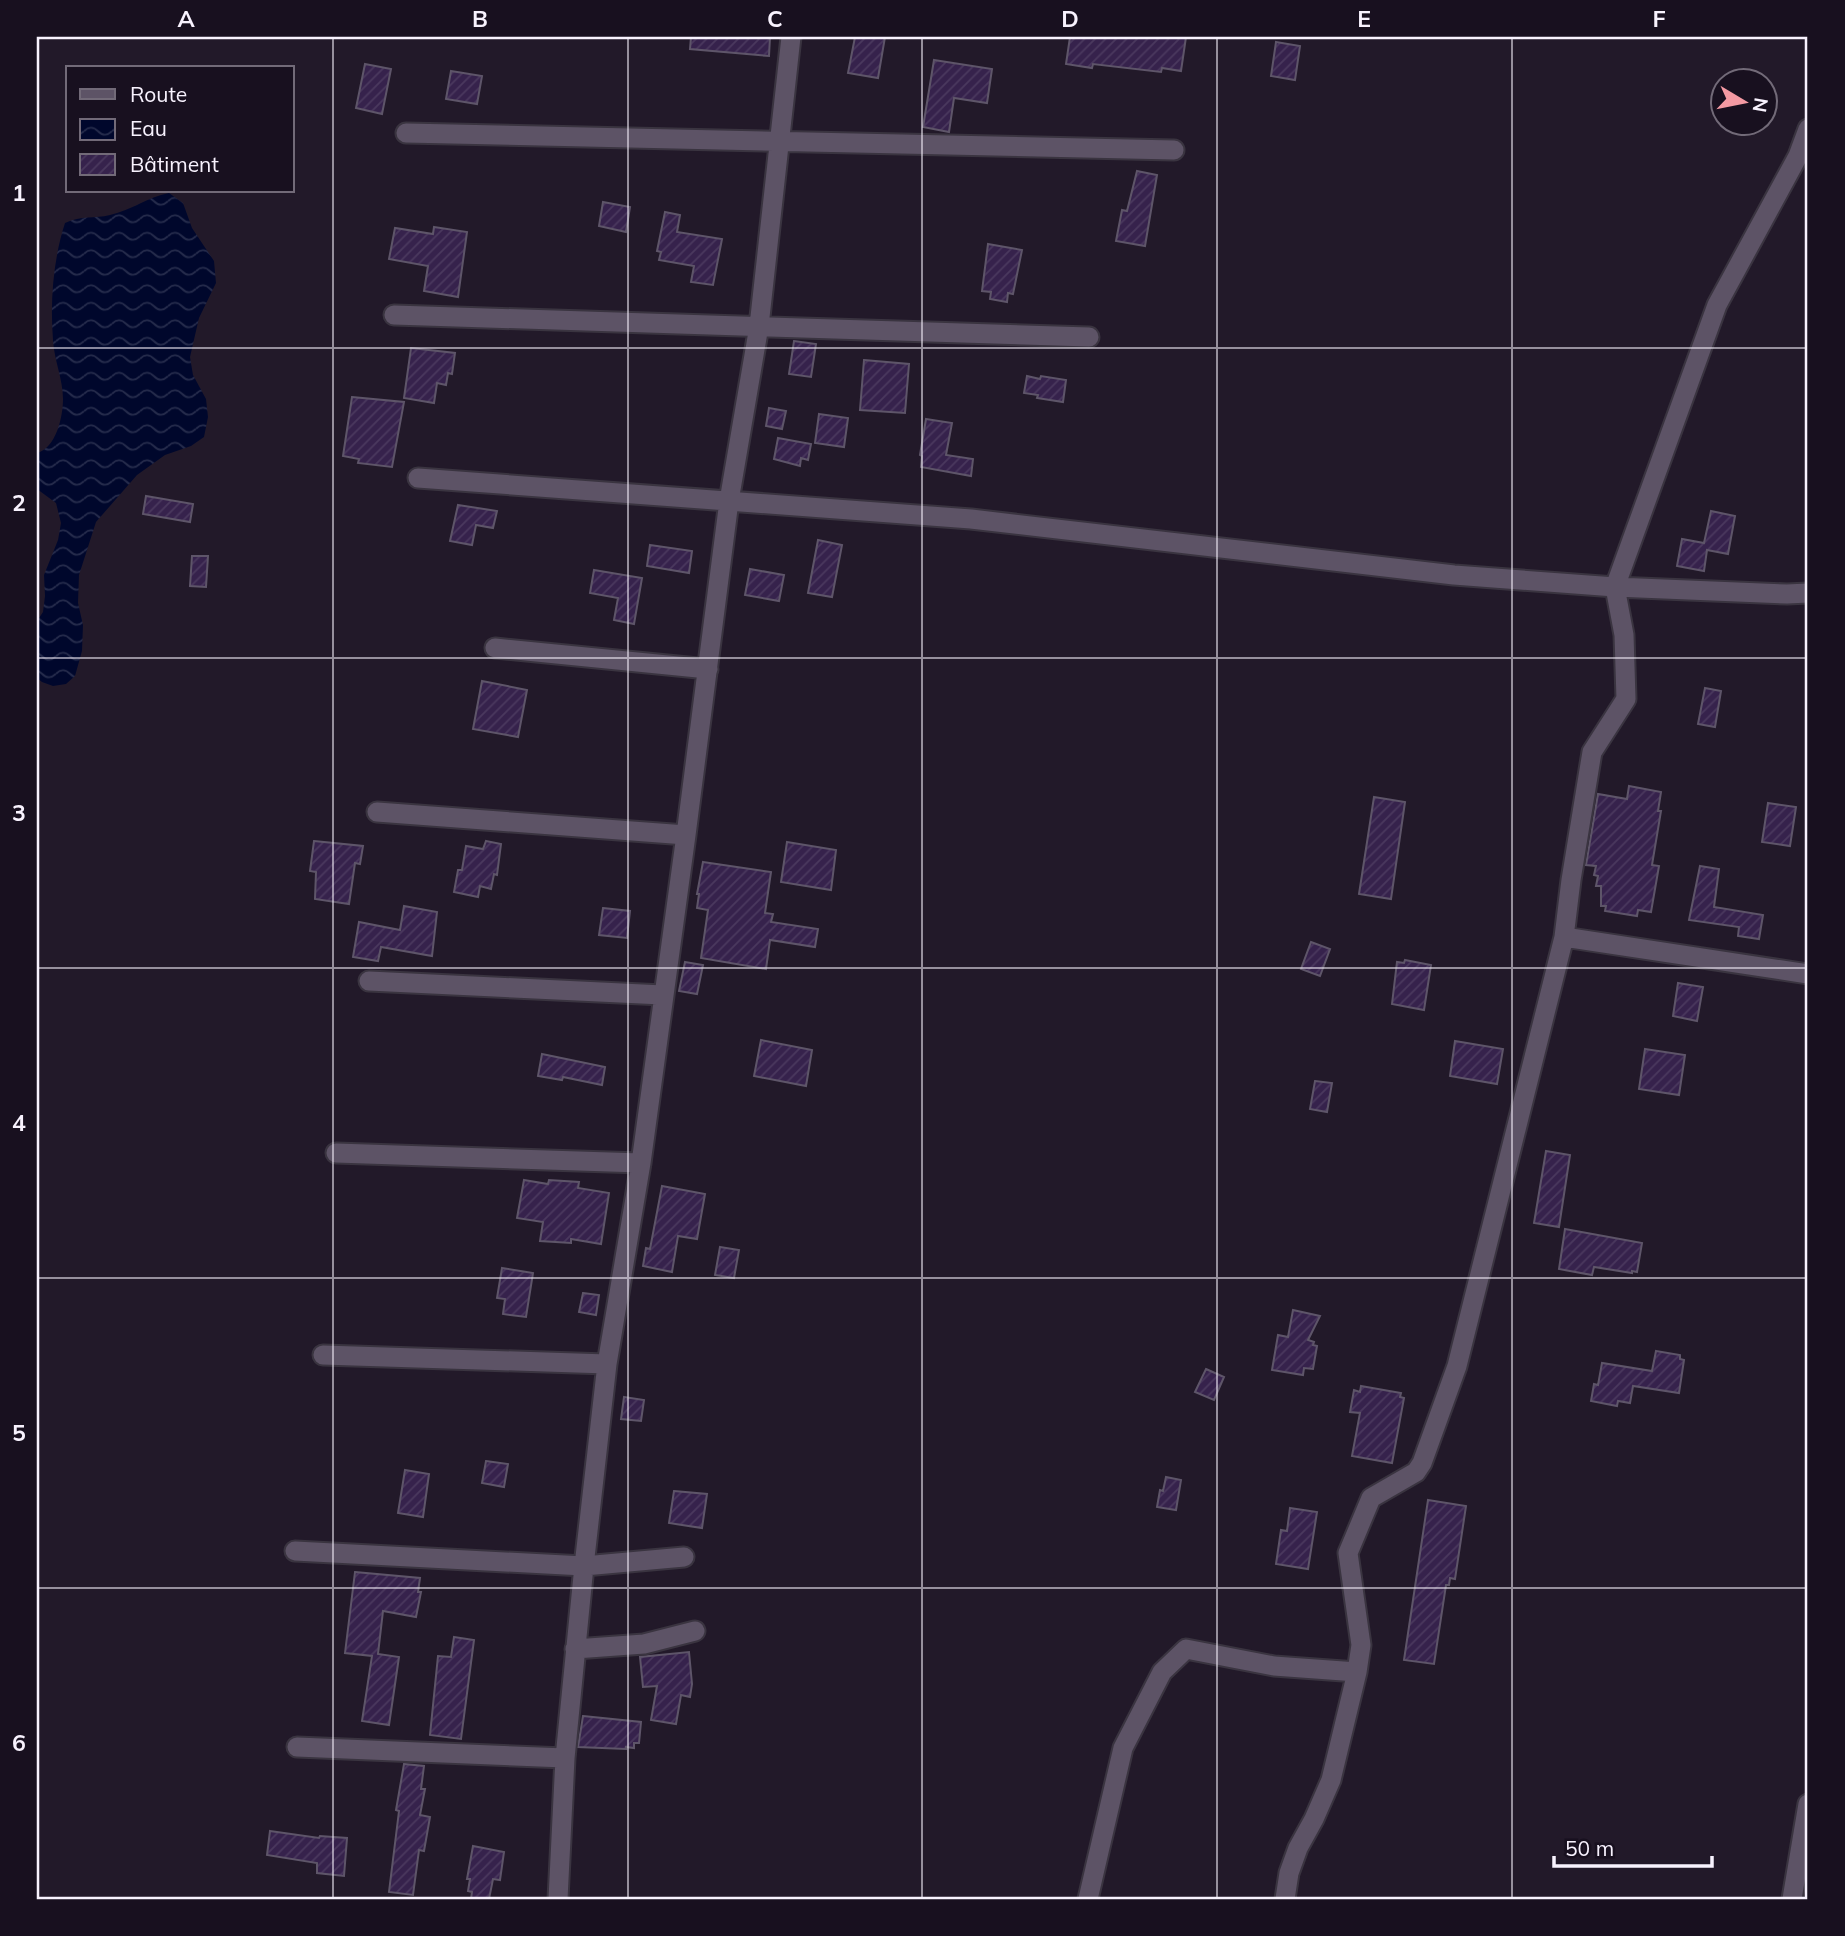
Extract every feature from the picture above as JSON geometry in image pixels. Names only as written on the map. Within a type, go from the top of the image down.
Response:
[{"type":"street","points":[[558,1899],[565,1758],[607,1364],[641,1163],[687,835],[729,500],[759,326],[792,37]]},
{"type":"street","points":[[1285,1899],[1289,1873],[1298,1848],[1331,1780],[1357,1672],[1361,1645],[1348,1553],[1371,1498],[1416,1472],[1422,1463],[1457,1366],[1564,937],[1592,752],[1626,699],[1624,635],[1615,587],[1717,305],[1798,156],[1808,129]]},
{"type":"street","points":[[406,133],[1174,150]]},
{"type":"street","points":[[394,316],[1089,337]]},
{"type":"street","points":[[418,478],[971,519],[1454,575],[1615,587],[1808,593]]},
{"type":"street","points":[[495,648],[708,669]]},
{"type":"street","points":[[377,812],[687,835]]},
{"type":"street","points":[[1564,937],[1808,974]]},
{"type":"street","points":[[369,981],[663,995]]},
{"type":"street","points":[[336,1153],[641,1163]]},
{"type":"street","points":[[323,1355],[607,1364]]},
{"type":"street","points":[[295,1551],[584,1566],[684,1557]]},
{"type":"street","points":[[575,1649],[644,1644],[695,1631]]},
{"type":"street","points":[[1088,1899],[1123,1748],[1162,1672],[1186,1649],[1273,1667],[1357,1672]]},
{"type":"street","points":[[297,1747],[565,1758]]},
{"type":"street","points":[[1792,1899],[1802,1879],[1808,1804]]},
{"type":"water","points":[[169,193],[183,203],[192,228],[214,261],[216,283],[199,318],[190,357],[193,375],[206,399],[208,417],[204,437],[191,446],[165,455],[137,475],[96,522],[79,575],[78,603],[83,625],[82,651],[75,676],[66,684],[53,686],[37,678],[37,621],[43,612],[44,575],[58,540],[61,523],[56,503],[37,489],[37,453],[44,450],[54,438],[63,406],[62,384],[54,347],[52,311],[53,281],[61,237],[65,223],[118,213]]},
{"type":"building","points":[[691,37],[770,37],[769,56],[690,49]]},
{"type":"building","points":[[855,37],[885,37],[878,78],[848,73]]},
{"type":"building","points":[[1070,37],[1186,37],[1181,71],[1162,68],[1161,72],[1093,64],[1092,68],[1066,64]]},
{"type":"building","points":[[1276,42],[1300,46],[1295,80],[1271,76]]},
{"type":"building","points":[[934,60],[992,69],[987,103],[954,98],[949,132],[923,127]]},
{"type":"building","points":[[365,64],[391,69],[382,114],[356,108]]},
{"type":"building","points":[[451,71],[482,76],[477,104],[446,99]]},
{"type":"building","points":[[1137,171],[1157,175],[1145,246],[1116,241],[1122,210],[1127,211]]},
{"type":"building","points":[[603,202],[630,207],[626,232],[599,226]]},
{"type":"building","points":[[665,212],[680,215],[677,232],[722,239],[713,285],[691,282],[694,266],[659,260],[661,252],[657,251]]},
{"type":"building","points":[[434,227],[467,232],[458,297],[424,291],[428,266],[389,259],[395,228],[433,234]]},
{"type":"building","points":[[988,244],[1022,250],[1013,294],[1008,293],[1007,302],[990,299],[991,292],[982,291]]},
{"type":"building","points":[[794,341],[816,344],[811,377],[789,374]]},
{"type":"building","points":[[411,348],[455,353],[452,374],[448,373],[446,385],[437,383],[434,403],[404,398]]},
{"type":"building","points":[[864,360],[909,364],[905,413],[860,410]]},
{"type":"building","points":[[1027,376],[1066,380],[1063,402],[1024,393]]},
{"type":"building","points":[[352,397],[404,402],[392,467],[358,463],[359,459],[343,456]]},
{"type":"building","points":[[769,408],[786,411],[782,429],[766,426]]},
{"type":"building","points":[[819,414],[848,418],[844,447],[815,443]]},
{"type":"building","points":[[926,419],[952,423],[946,455],[973,459],[971,476],[921,467],[920,455]]},
{"type":"building","points":[[778,438],[811,444],[808,460],[801,458],[800,466],[774,459]]},
{"type":"building","points":[[146,496],[193,504],[190,522],[143,514]]},
{"type":"building","points":[[458,505],[497,511],[493,528],[476,525],[472,545],[450,541]]},
{"type":"building","points":[[1711,511],[1735,516],[1728,554],[1707,550],[1704,571],[1677,566],[1682,539],[1704,543]]},
{"type":"building","points":[[818,540],[842,545],[832,597],[808,593]]},
{"type":"building","points":[[650,545],[692,551],[689,573],[647,566]]},
{"type":"building","points":[[192,556],[208,556],[206,587],[190,586]]},
{"type":"building","points":[[750,569],[784,575],[779,601],[745,595]]},
{"type":"building","points":[[594,570],[642,578],[634,624],[614,620],[618,598],[590,593]]},
{"type":"building","points":[[482,681],[527,690],[518,737],[473,729]]},
{"type":"building","points":[[1705,688],[1721,691],[1715,727],[1698,724]]},
{"type":"building","points":[[1629,786],[1661,792],[1658,811],[1661,811],[1652,865],[1659,866],[1651,912],[1638,910],[1637,916],[1605,911],[1606,906],[1601,906],[1601,886],[1596,886],[1596,866],[1586,865],[1598,794],[1627,799]]},
{"type":"building","points":[[1374,797],[1405,802],[1391,899],[1359,894]]},
{"type":"building","points":[[1768,803],[1796,807],[1790,846],[1762,842]]},
{"type":"building","points":[[314,841],[363,846],[360,864],[355,863],[349,904],[315,899],[316,872],[310,871]]},
{"type":"building","points":[[486,841],[501,844],[497,875],[494,874],[491,889],[480,886],[478,897],[454,892],[458,870],[462,870],[466,846],[483,849]]},
{"type":"building","points":[[787,842],[836,850],[831,890],[781,882]]},
{"type":"building","points":[[703,862],[771,872],[765,913],[773,914],[771,922],[818,929],[815,947],[770,940],[766,969],[701,958],[708,910],[697,908]]},
{"type":"building","points":[[1700,866],[1719,869],[1714,907],[1763,915],[1759,939],[1738,936],[1739,927],[1689,920]]},
{"type":"building","points":[[404,906],[437,912],[432,956],[381,947],[378,961],[353,957],[359,922],[400,930]]},
{"type":"building","points":[[603,908],[630,911],[627,938],[599,935]]},
{"type":"building","points":[[1311,942],[1330,949],[1320,976],[1301,969]]},
{"type":"building","points":[[1405,960],[1431,965],[1424,1010],[1392,1004],[1397,962],[1404,963]]},
{"type":"building","points":[[685,962],[703,965],[697,994],[679,991]]},
{"type":"building","points":[[1678,983],[1703,987],[1697,1021],[1673,1016]]},
{"type":"building","points":[[761,1040],[812,1050],[806,1086],[754,1076]]},
{"type":"building","points":[[1455,1041],[1503,1049],[1497,1084],[1450,1076]]},
{"type":"building","points":[[1645,1049],[1685,1055],[1679,1095],[1639,1089]]},
{"type":"building","points":[[542,1054],[605,1067],[602,1085],[563,1077],[562,1080],[538,1076]]},
{"type":"building","points":[[1315,1081],[1332,1083],[1327,1112],[1310,1109]]},
{"type":"building","points":[[1546,1151],[1570,1155],[1559,1227],[1534,1223]]},
{"type":"building","points":[[524,1180],[548,1184],[549,1180],[579,1182],[578,1188],[609,1193],[601,1244],[571,1239],[571,1243],[540,1241],[543,1222],[517,1218]]},
{"type":"building","points":[[662,1186],[705,1194],[697,1239],[678,1236],[672,1272],[643,1266],[646,1248],[650,1249]]},
{"type":"building","points":[[1565,1229],[1642,1243],[1637,1272],[1594,1267],[1592,1275],[1559,1269]]},
{"type":"building","points":[[720,1247],[739,1250],[734,1278],[715,1275]]},
{"type":"building","points":[[502,1268],[533,1273],[526,1317],[503,1314],[505,1299],[497,1298]]},
{"type":"building","points":[[583,1293],[599,1295],[596,1315],[579,1312]]},
{"type":"building","points":[[1293,1310],[1320,1316],[1308,1340],[1317,1346],[1313,1369],[1304,1368],[1303,1375],[1272,1370],[1278,1335],[1288,1337]]},
{"type":"building","points":[[1656,1351],[1680,1355],[1680,1359],[1684,1360],[1679,1393],[1633,1386],[1630,1403],[1618,1401],[1617,1406],[1591,1401],[1594,1384],[1598,1385],[1602,1363],[1652,1371]]},
{"type":"building","points":[[1206,1369],[1224,1377],[1214,1400],[1195,1392]]},
{"type":"building","points":[[1361,1386],[1401,1393],[1400,1397],[1404,1398],[1392,1463],[1352,1456],[1360,1413],[1350,1412],[1354,1390],[1360,1392]]},
{"type":"building","points":[[624,1397],[644,1400],[641,1421],[621,1419]]},
{"type":"building","points":[[486,1461],[508,1464],[504,1487],[482,1483]]},
{"type":"building","points":[[405,1470],[429,1474],[423,1517],[398,1513]]},
{"type":"building","points":[[1166,1477],[1181,1480],[1176,1510],[1157,1507]]},
{"type":"building","points":[[674,1491],[707,1494],[702,1528],[669,1523]]},
{"type":"building","points":[[1428,1500],[1466,1506],[1455,1579],[1450,1578],[1449,1585],[1446,1585],[1434,1664],[1404,1660]]},
{"type":"building","points":[[1290,1508],[1317,1512],[1308,1569],[1276,1564],[1281,1530],[1287,1531]]},
{"type":"building","points":[[355,1572],[420,1578],[418,1592],[421,1592],[416,1617],[383,1611],[378,1654],[399,1657],[389,1725],[362,1721],[372,1656],[345,1653]]},
{"type":"building","points":[[454,1637],[474,1640],[461,1739],[430,1735],[438,1656],[451,1657]]},
{"type":"building","points":[[689,1652],[692,1684],[690,1697],[681,1695],[676,1724],[651,1720],[657,1686],[643,1687],[640,1657]]},
{"type":"building","points":[[583,1716],[641,1722],[639,1743],[634,1743],[634,1748],[626,1749],[578,1747]]},
{"type":"building","points":[[404,1764],[424,1766],[421,1789],[425,1789],[420,1815],[430,1817],[424,1851],[419,1850],[413,1895],[389,1892],[399,1811],[396,1810]]},
{"type":"building","points":[[270,1831],[319,1838],[347,1838],[344,1876],[317,1873],[317,1863],[267,1855]]},
{"type":"building","points":[[473,1846],[504,1852],[500,1880],[493,1879],[489,1899],[471,1899],[472,1892],[468,1891],[470,1879],[467,1879]]}]
